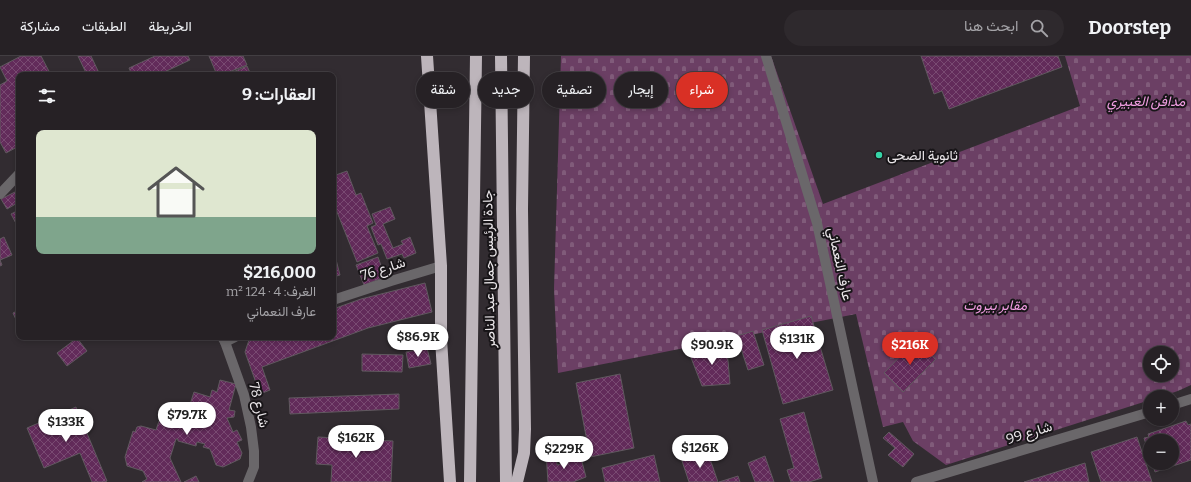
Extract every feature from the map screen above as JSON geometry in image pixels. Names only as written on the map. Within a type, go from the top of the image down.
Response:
[{"type":"highway","points":[[427,56],[441,266],[441,339],[450,482]]},
{"type":"highway","name":"جادة الرئيس جمال عبد الناصر","points":[[472,56],[475,80]]},
{"type":"highway","name":"جادة الرئيس جمال عبد الناصر","points":[[470,482],[476,56]]},
{"type":"highway","name":"جادة الرئيس جمال عبد الناصر","points":[[501,56],[506,482]]},
{"type":"highway","points":[[517,482],[524,453],[525,429],[522,209],[524,56]]},
{"type":"street","name":"عارف النعماني","points":[[766,56],[817,224],[873,482]]},
{"type":"street","points":[[0,194],[16,177]]},
{"type":"street","name":"شارع 76","points":[[336,299],[391,280],[441,266]]},
{"type":"street","name":"شارع 78","points":[[223,340],[244,395],[251,427],[254,466],[248,482]]},
{"type":"street","points":[[1179,403],[1191,399]]},
{"type":"street","name":"شارع 99","points":[[916,482],[1143,414]]},
{"type":"green space","name":"مقابر بيروت","points":[[561,56],[771,56],[823,204],[1080,106],[1065,56],[1191,56],[1191,385],[1178,390],[1143,390],[1143,402],[946,465],[913,441],[903,422],[883,427],[856,314],[558,373],[554,289],[559,108],[606,108],[606,72],[561,72]]},
{"type":"building","points":[[21,56],[41,56],[49,72],[16,72],[16,148],[6,153],[0,142],[0,85],[7,81],[0,67]]},
{"type":"building","points":[[78,56],[91,56],[99,72],[86,72]]},
{"type":"building","points":[[155,56],[188,56],[190,60],[164,72],[131,72],[129,68]]},
{"type":"building","points":[[209,56],[243,56],[247,65],[229,72],[216,72]]},
{"type":"building","points":[[921,56],[1058,56],[1062,67],[949,109],[942,91],[934,94]]},
{"type":"building","points":[[247,66],[250,72],[233,72]]},
{"type":"building","points":[[347,171],[356,195],[361,193],[373,223],[367,226],[378,253],[357,262],[336,210],[336,175]]},
{"type":"building","points":[[16,192],[16,204],[7,209],[1,199]]},
{"type":"building","points":[[390,207],[395,219],[383,224],[393,248],[403,244],[401,241],[410,237],[416,253],[404,258],[402,254],[387,259],[381,244],[378,245],[371,227],[376,225],[372,214]]},
{"type":"building","points":[[16,212],[16,223],[11,214]]},
{"type":"building","points":[[4,237],[12,255],[0,260],[0,239]]},
{"type":"building","points":[[378,257],[385,277],[364,285],[356,265]]},
{"type":"building","points":[[336,260],[340,275],[336,276]]},
{"type":"building","points":[[425,283],[432,312],[368,328],[336,340],[336,308],[361,299]]},
{"type":"building","points":[[16,312],[16,320],[13,313]]},
{"type":"building","points":[[811,316],[833,390],[783,404],[762,330]]},
{"type":"building","points":[[753,331],[764,365],[748,370],[737,336]]},
{"type":"building","points":[[74,340],[79,340],[87,351],[67,366],[57,353]]},
{"type":"building","points":[[249,340],[335,340],[262,367],[270,390],[260,394],[245,352]]},
{"type":"building","points":[[916,340],[936,359],[903,392],[884,373]]},
{"type":"building","points":[[716,345],[727,349],[730,384],[702,386],[690,355]]},
{"type":"building","points":[[427,348],[431,364],[409,368],[406,352]]},
{"type":"building","points":[[362,354],[403,355],[402,372],[362,371]]},
{"type":"building","points":[[620,374],[634,448],[590,457],[576,383]]},
{"type":"building","points":[[220,380],[236,384],[229,410],[235,411],[234,417],[227,418],[233,432],[237,430],[242,440],[237,442],[242,453],[240,459],[223,467],[216,465],[210,449],[203,447],[205,444],[197,442],[196,446],[178,441],[178,439],[176,439],[170,458],[181,482],[142,482],[147,479],[143,471],[127,466],[125,457],[133,431],[135,432],[137,427],[141,426],[156,430],[159,421],[169,415],[179,413],[187,414],[194,392],[210,397],[212,390],[217,392]]},
{"type":"building","points":[[399,394],[399,409],[290,414],[289,398]]},
{"type":"building","points":[[76,407],[107,481],[105,482],[92,482],[80,453],[44,468],[27,428]]},
{"type":"building","points":[[804,412],[822,478],[809,482],[791,482],[787,470],[794,468],[780,419]]},
{"type":"building","points":[[1186,421],[1188,425],[1191,424],[1191,460],[1179,464],[1179,434],[1148,434],[1171,426],[1179,426],[1179,423]]},
{"type":"building","points":[[889,432],[914,454],[903,467],[888,455],[895,448],[883,438]]},
{"type":"building","points":[[318,437],[393,441],[391,482],[331,482],[332,465],[316,464]]},
{"type":"building","points":[[1137,437],[1143,455],[1143,470],[1148,470],[1152,482],[1101,482],[1091,452]]},
{"type":"building","points":[[556,450],[557,465],[581,458],[586,477],[573,482],[548,482],[546,452]]},
{"type":"building","points":[[708,453],[718,482],[689,482],[682,461]]},
{"type":"building","points":[[654,455],[660,482],[605,482],[602,468]]},
{"type":"building","points":[[765,456],[774,482],[755,482],[748,463]]},
{"type":"building","points":[[1085,463],[1089,482],[1024,482]]},
{"type":"building","points":[[196,476],[199,482],[184,482]]},
{"type":"building","points":[[738,476],[740,482],[719,482]]},
{"type":"place","name":"ثانوية الضحى","points":[[879,155]]},
{"type":"park label","name":"مدافن الغبيري","points":[[1146,101]]}]
